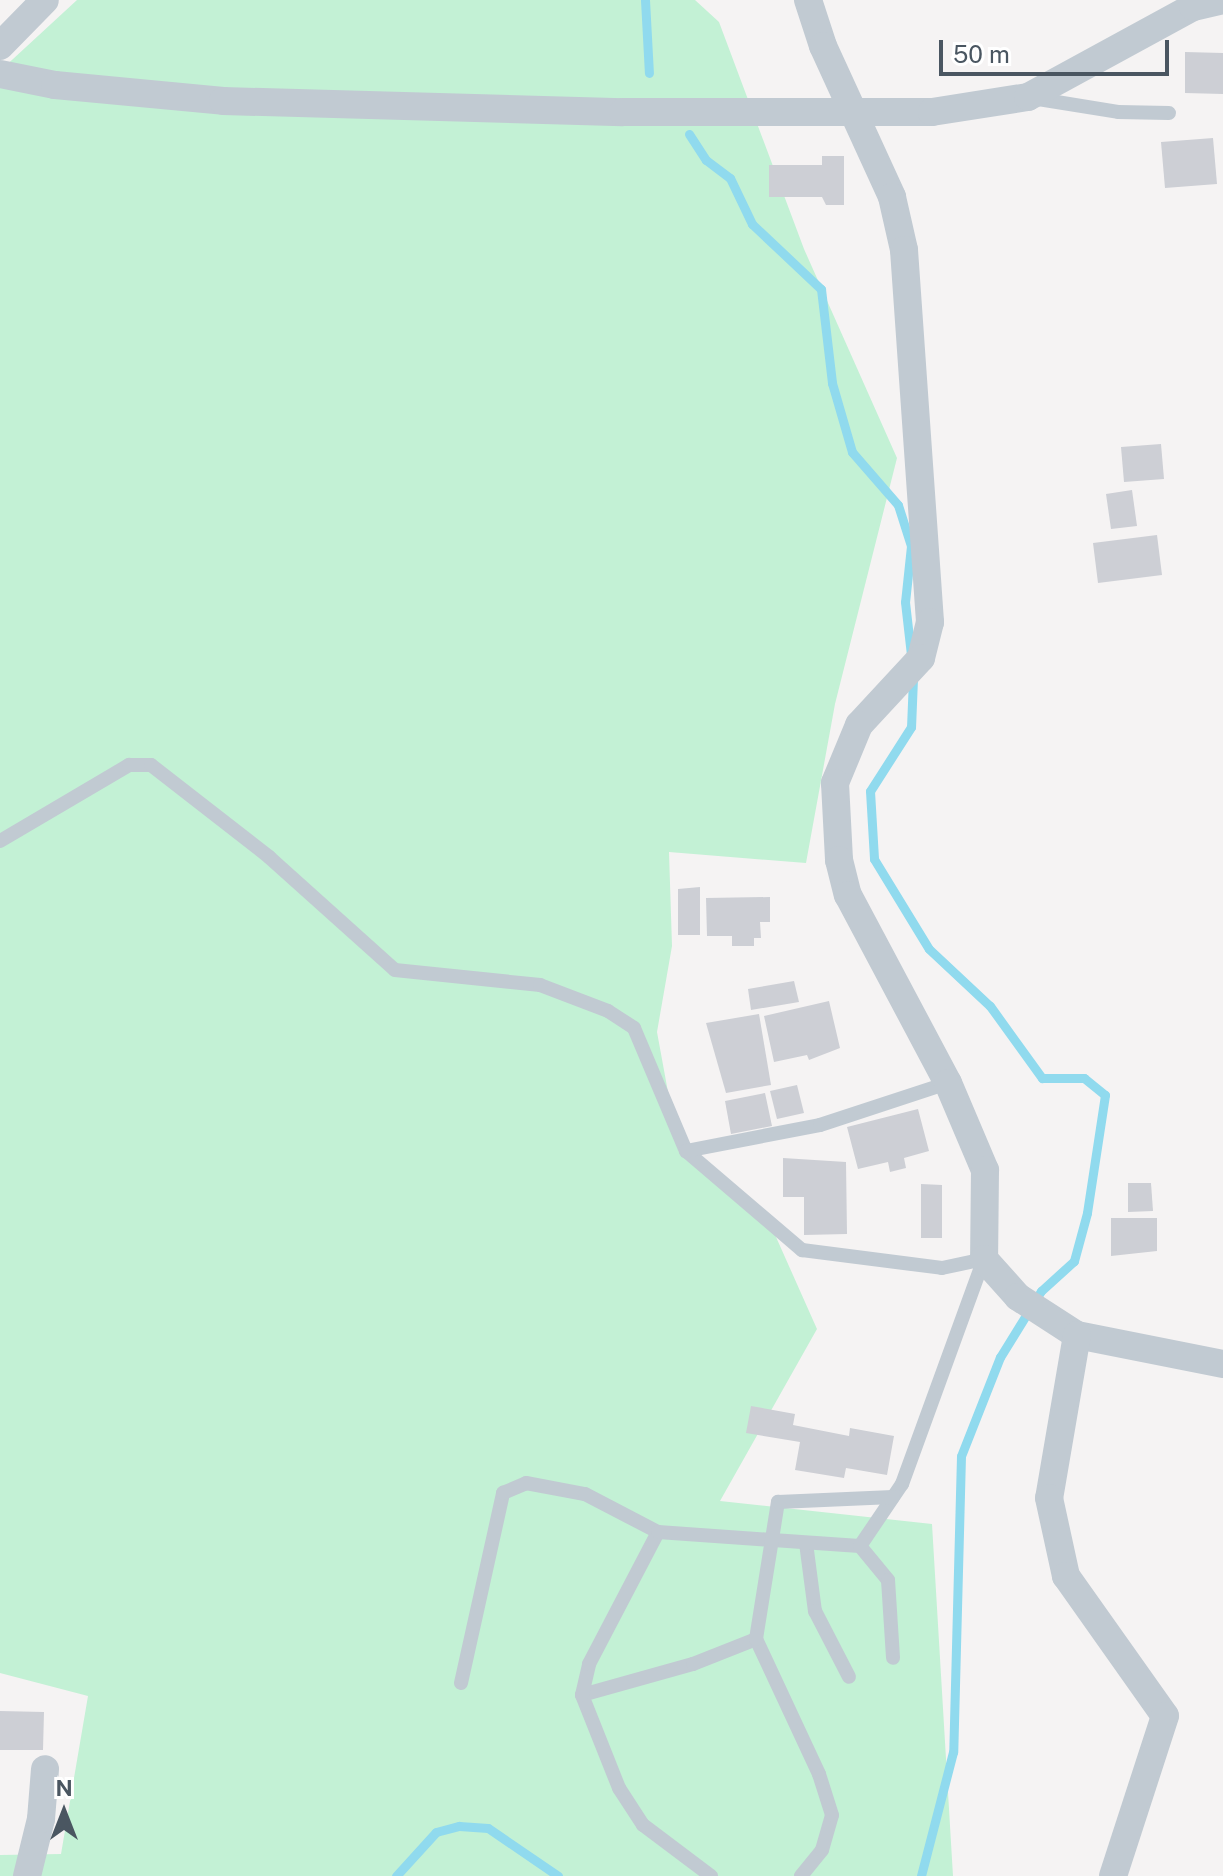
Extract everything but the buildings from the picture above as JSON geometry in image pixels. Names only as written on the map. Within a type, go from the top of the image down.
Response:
[{"type":"street","points":[[0,46],[45,0]]},
{"type":"street","points":[[808,0],[823,46],[856,111],[892,197],[904,250],[930,622],[921,658],[859,725],[835,783],[839,860],[848,895],[948,1083],[985,1170],[984,1259],[1018,1297],[1077,1335],[1223,1364]]},
{"type":"street","points":[[0,74],[55,85],[223,101],[623,112],[932,112],[1028,97],[1193,7],[1223,0]]},
{"type":"street","points":[[1077,1335],[1049,1498],[1066,1576],[1165,1716],[1113,1876]]},
{"type":"street","points":[[27,1876],[41,1819],[45,1769]]},
{"type":"lane","points":[[1028,97],[1118,112],[1169,113]]},
{"type":"lane","points":[[0,841],[129,765],[151,765],[269,857],[395,970],[540,985],[608,1011],[634,1028],[686,1151],[802,1250],[942,1268],[984,1259]]},
{"type":"lane","points":[[686,1151],[820,1125],[948,1083]]},
{"type":"lane","points":[[860,1546],[893,1497],[926,1427],[950,1346],[984,1259]]},
{"type":"lane","points":[[461,1683],[503,1493],[526,1483],[585,1494],[658,1532],[860,1546],[888,1580],[893,1658]]},
{"type":"lane","points":[[801,1876],[822,1850],[832,1815],[819,1774],[756,1639],[775,1540],[778,1502],[893,1497]]},
{"type":"lane","points":[[658,1532],[589,1664],[582,1695],[619,1788],[643,1825],[711,1876]]},
{"type":"lane","points":[[806,1543],[815,1611],[849,1677]]},
{"type":"lane","points":[[582,1695],[693,1664],[756,1639]]},
{"type":"green space","points":[[77,0],[695,0],[719,22],[804,249],[897,458],[835,704],[806,863],[669,852],[672,946],[657,1032],[679,1152],[772,1228],[817,1329],[720,1501],[932,1524],[953,1876],[0,1876],[0,1855],[61,1854],[88,1696],[0,1673],[0,71]]},
{"type":"waterway","points":[[645,0],[649,73]]},
{"type":"waterway","points":[[689,134],[706,160],[730,178],[752,224],[821,289],[832,383],[852,452],[898,505],[911,546],[905,602],[911,655]]},
{"type":"waterway","points":[[913,678],[911,727],[870,791],[874,859],[929,949],[990,1006],[1042,1078],[1084,1078],[1105,1095],[1087,1213],[1074,1261],[1041,1291],[1000,1357],[961,1456],[953,1752],[921,1876]]},
{"type":"waterway","points":[[396,1876],[436,1832],[459,1826],[488,1828],[558,1876]]}]
